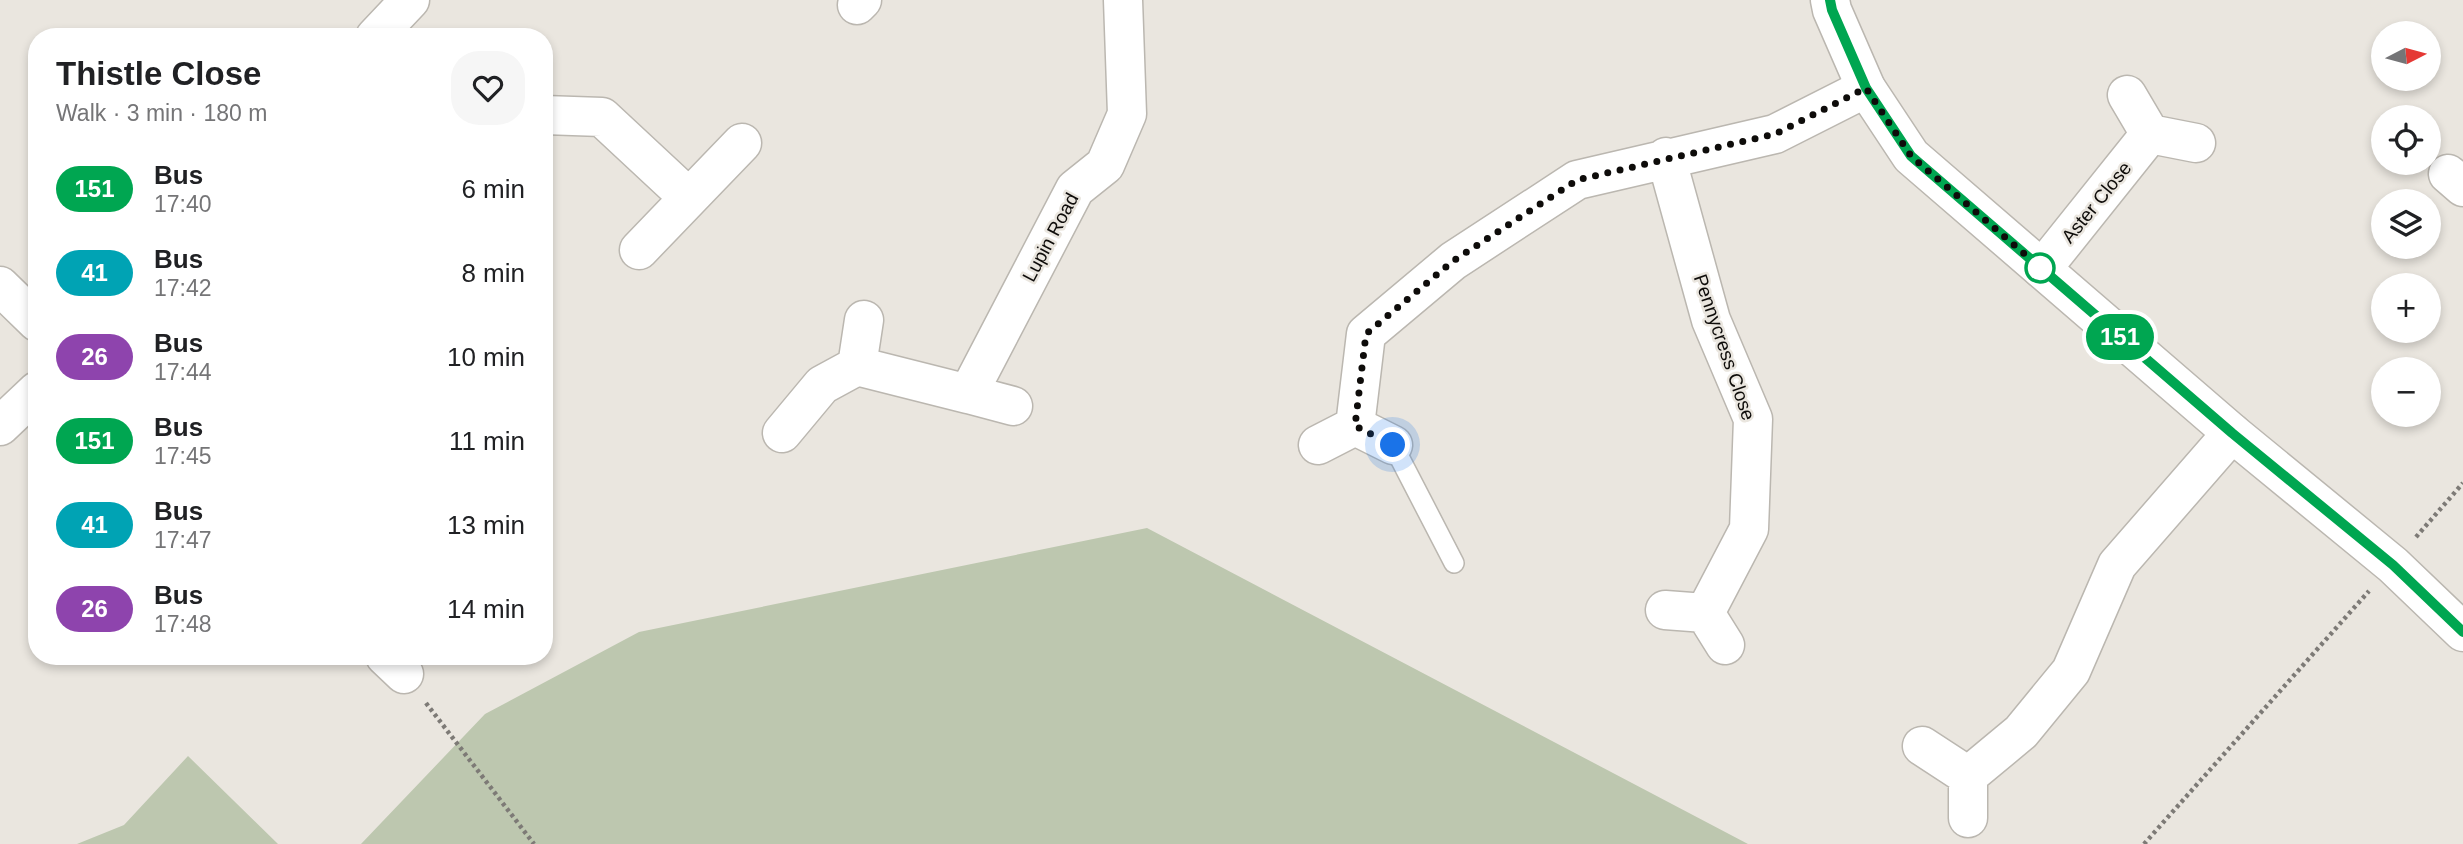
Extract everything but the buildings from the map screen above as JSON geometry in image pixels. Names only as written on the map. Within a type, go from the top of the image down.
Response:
[{"type":"street","points":[[383,28],[410,0]]},
{"type":"street","name":"Lupin Road","points":[[968,394],[1075,189],[1105,165],[1127,114],[1123,0]]},
{"type":"street","points":[[1830,0],[1866,88],[1911,156],[2232,433],[2393,565],[2463,632]]},
{"type":"street","points":[[1355,426],[1366,334],[1453,261],[1577,180],[1775,134],[1866,88]]},
{"type":"street","points":[[2127,95],[2150,134],[2196,143]]},
{"type":"street","points":[[553,115],[602,117],[688,198]]},
{"type":"street","name":"Aster Close","points":[[2042,269],[2150,134]]},
{"type":"street","points":[[639,250],[741,143]]},
{"type":"street","name":"Pennycress Close","points":[[1667,157],[1712,320],[1753,419],[1749,529],[1706,613]]},
{"type":"street","points":[[0,286],[28,313]]},
{"type":"street","points":[[857,366],[864,320]]},
{"type":"street","points":[[782,433],[822,384],[857,366],[1013,406]]},
{"type":"street","points":[[0,426],[28,400]]},
{"type":"street","points":[[1355,426],[1393,445]]},
{"type":"street","points":[[1318,445],[1355,426]]},
{"type":"street","points":[[1968,776],[2021,732],[2071,671],[2117,565],[2232,433]]},
{"type":"street","points":[[1665,610],[1706,613],[1726,645]]},
{"type":"street","points":[[1922,746],[1968,776]]},
{"type":"street","points":[[1968,776],[1968,818]]},
{"type":"lane","points":[[1393,445],[1454,563]]},
{"type":"path","points":[[2144,844],[2463,483]]},
{"type":"path","points":[[395,665],[534,844]]},
{"type":"green space","points":[[1147,528],[1748,844],[361,844],[485,714],[639,632]]},
{"type":"green space","points":[[188,756],[278,844],[77,844],[124,825]]},
{"type":"bus line","name":"151","points":[[1830,0],[1866,88],[1911,156],[2232,433],[2393,565],[2463,632]]},
{"type":"route","points":[[1393,445],[1355,426],[1366,334],[1453,261],[1577,180],[1775,134],[1866,88],[1911,156],[2042,269],[2040,268]]}]
